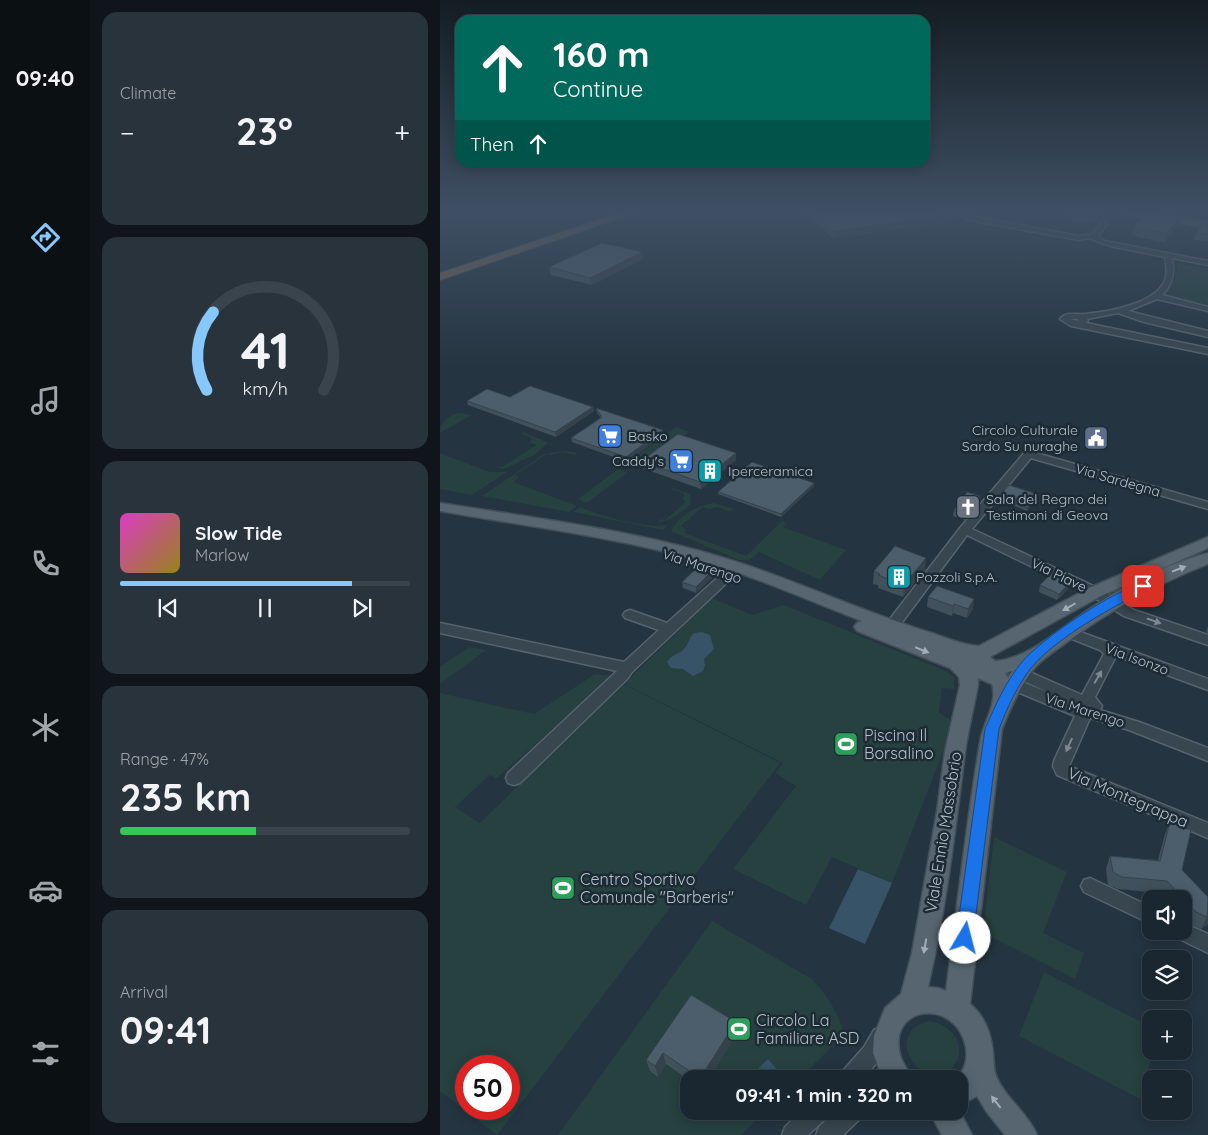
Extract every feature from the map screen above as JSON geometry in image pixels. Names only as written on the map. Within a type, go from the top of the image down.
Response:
[{"type":"highway","points":[[440,277],[478,264]]},
{"type":"highway","points":[[440,277],[478,264]]},
{"type":"main road","points":[[440,507],[557,526],[688,552],[735,566],[892,626],[995,671],[1024,662],[1113,602],[1173,571],[1208,558]]},
{"type":"main road","name":"Via Marengo","points":[[440,512],[644,549],[688,560],[730,574],[952,662],[968,674],[995,671]]},
{"type":"main road","points":[[958,1009],[985,772],[992,729],[995,671],[1095,592],[1208,542]]},
{"type":"main road","points":[[995,671],[1047,646]]},
{"type":"main road","name":"Viale Ennio Massobrio","points":[[892,1070],[886,1042],[888,1029],[902,1010],[924,953],[948,811],[955,751],[995,671]]},
{"type":"main road","points":[[902,1010],[927,999],[943,1001],[958,1009],[968,1019],[976,1032],[980,1047],[982,1077],[991,1096],[1023,1135]]},
{"type":"main road","points":[[968,1084],[974,1077],[980,1062]]},
{"type":"main road","points":[[949,1120],[958,1135]]},
{"type":"street","points":[[1171,264],[1171,277],[1156,296],[1143,304],[1079,321],[1095,328],[1208,351]]},
{"type":"street","points":[[1156,296],[1208,309]]},
{"type":"street","points":[[1119,311],[1208,334]]},
{"type":"street","points":[[1167,342],[1175,327]]},
{"type":"street","points":[[1185,346],[1193,331]]},
{"type":"street","name":"Via Sardegna","points":[[965,530],[1029,454],[1208,506]]},
{"type":"street","points":[[892,626],[965,530]]},
{"type":"street","name":"Via Piave","points":[[965,530],[1095,592],[1129,613],[1208,640]]},
{"type":"street","points":[[514,778],[623,674],[627,668],[730,574]]},
{"type":"street","points":[[630,614],[670,629]]},
{"type":"street","points":[[440,628],[627,668]]},
{"type":"street","name":"Via Isonzo","points":[[1066,632],[1208,686]]},
{"type":"street","points":[[1042,687],[1030,670],[1033,661],[1047,646]]},
{"type":"street","points":[[1095,706],[1087,698],[1112,653],[1106,648]]},
{"type":"street","points":[[995,671],[1008,695],[1014,692],[1042,687]]},
{"type":"street","points":[[995,671],[1042,687]]},
{"type":"street","name":"Via Marengo","points":[[1042,687],[1070,706],[1134,726],[1208,755]]},
{"type":"street","name":"Via Marengo","points":[[1042,687],[1095,706],[1134,726]]},
{"type":"street","name":"Via Montegrappa","points":[[1070,706],[1081,712],[1083,716],[1061,764],[1063,770],[1208,831]]},
{"type":"street","points":[[1090,886],[1142,912]]},
{"type":"street","points":[[1192,936],[1208,944]]},
{"type":"street","points":[[857,1070],[871,1054],[902,1010]]},
{"type":"street","points":[[793,1135],[808,1120]]},
{"type":"street","points":[[827,1135],[843,1120]]},
{"type":"green space","points":[[1177,264],[1208,269],[1208,306],[1165,295],[1175,280]]},
{"type":"green space","points":[[459,413],[472,415],[440,433],[441,426],[445,420],[451,415]]},
{"type":"green space","points":[[676,427],[689,432],[642,467],[628,462]]},
{"type":"green space","points":[[523,432],[547,442],[547,444],[534,455],[507,468],[502,469],[494,466],[502,467],[536,445],[531,443],[531,438],[521,433]]},
{"type":"green space","points":[[564,451],[578,453],[575,455],[563,452],[547,454],[515,475],[519,477],[513,482],[577,506],[569,512],[482,496],[544,454]]},
{"type":"green space","points":[[440,453],[490,472],[507,472],[472,495],[440,489]]},
{"type":"green space","points":[[618,469],[627,473],[587,503],[578,499]]},
{"type":"green space","points":[[672,488],[690,494],[691,503],[676,516],[666,521],[657,522],[661,519],[665,520],[686,502],[683,500],[684,494]]},
{"type":"green space","points":[[714,503],[734,509],[730,512],[717,507],[709,509],[703,507],[681,526],[686,529],[685,533],[746,556],[782,521],[787,523],[783,527],[846,550],[820,580],[759,552],[750,560],[738,560],[671,531],[679,520],[690,512],[702,506]]},
{"type":"green space","points":[[580,507],[623,521],[658,526],[667,525],[663,530],[573,512]]},
{"type":"green space","name":"Piscina Il Borsalino","points":[[712,598],[752,615],[784,605],[944,670],[954,677],[954,689],[942,688],[939,713],[949,719],[953,726],[892,883],[832,857],[806,905],[733,869],[796,786],[775,773],[783,763],[624,684]]},
{"type":"green space","points":[[469,647],[486,650],[440,684],[440,667]]},
{"type":"green space","name":"Centro Sportivo Comunale \"Barberis\"","points":[[595,674],[613,676],[497,778],[490,775],[455,807],[480,823],[623,684],[780,763],[520,1105],[520,1055],[455,1055],[455,1103],[440,1091],[440,693],[534,714]]},
{"type":"green space","points":[[994,837],[1067,872],[1043,933],[1084,953],[1075,979],[983,933]]},
{"type":"green space","name":"Circolo La Familiare ASD","points":[[712,921],[812,979],[823,991],[839,1019],[844,1035],[808,1070],[680,1070],[680,1120],[757,1120],[741,1135],[558,1135]]},
{"type":"green space","points":[[1044,972],[1142,1022],[1142,1060],[1151,1060],[1148,1070],[1142,1070],[1140,1099],[1019,1036]]},
{"type":"green space","points":[[928,1021],[942,1025],[949,1030],[954,1035],[959,1049],[955,1064],[949,1070],[921,1070],[913,1062],[907,1051],[907,1039],[913,1029]]},
{"type":"green space","name":"Centro Sportivo Comunale \"Barberis\"","points":[[478,1120],[508,1120],[497,1135]]},
{"type":"water","points":[[702,632],[710,635],[714,649],[704,659],[703,671],[693,676],[683,669],[671,668],[667,662],[685,648],[694,633]]},
{"type":"water","points":[[858,869],[892,883],[865,944],[829,928]]},
{"type":"water","points":[[768,1059],[777,1070],[757,1070]]},
{"type":"building","points":[[556,264],[618,264],[590,278],[549,267]]},
{"type":"building","points":[[530,386],[593,407],[555,432],[467,401],[487,389],[510,397]]},
{"type":"building","name":"Basko","points":[[596,408],[663,430],[626,457],[571,438],[602,417]]},
{"type":"building","points":[[678,434],[736,453],[700,482],[641,461]]},
{"type":"building","points":[[752,462],[814,483],[781,514],[718,492]]},
{"type":"building","points":[[1009,485],[1037,494],[1027,508],[1000,496]]},
{"type":"building","points":[[967,492],[980,496],[965,514],[954,510]]},
{"type":"building","points":[[895,546],[926,558],[904,585],[878,575],[880,574],[874,571]]},
{"type":"building","points":[[698,567],[711,572],[696,587],[682,582]]},
{"type":"building","points":[[1051,574],[1070,583],[1059,594],[1040,585]]},
{"type":"building","points":[[937,586],[974,599],[968,609],[928,597]]},
{"type":"building","points":[[1170,822],[1191,830],[1182,870],[1208,897],[1207,917],[1196,912],[1192,908],[1192,890],[1175,890],[1167,881],[1122,877],[1113,872],[1110,856],[1160,861]]},
{"type":"building","points":[[691,995],[736,1022],[705,1070],[688,1070],[663,1053],[655,1066],[646,1060]]},
{"type":"place","name":"Basko","points":[[610,436]]},
{"type":"place","name":"Circolo Culturale Sardo Su nuraghe","points":[[1096,438]]},
{"type":"place","name":"Caddy's","points":[[681,461]]},
{"type":"place","name":"Iperceramica","points":[[710,471]]},
{"type":"place","name":"Sala del Regno dei Testimoni di Geova","points":[[968,507]]},
{"type":"place","name":"Pozzoli S.p.A.","points":[[899,577]]},
{"type":"place","name":"Piscina Il Borsalino","points":[[846,744]]},
{"type":"place","name":"Centro Sportivo Comunale \"Barberis\"","points":[[563,888]]},
{"type":"place","name":"Circolo La Familiare ASD","points":[[739,1029]]},
{"type":"route","points":[[965,938],[985,772],[992,729],[1002,703],[1026,665],[1048,644],[1102,608],[1143,586]]}]
